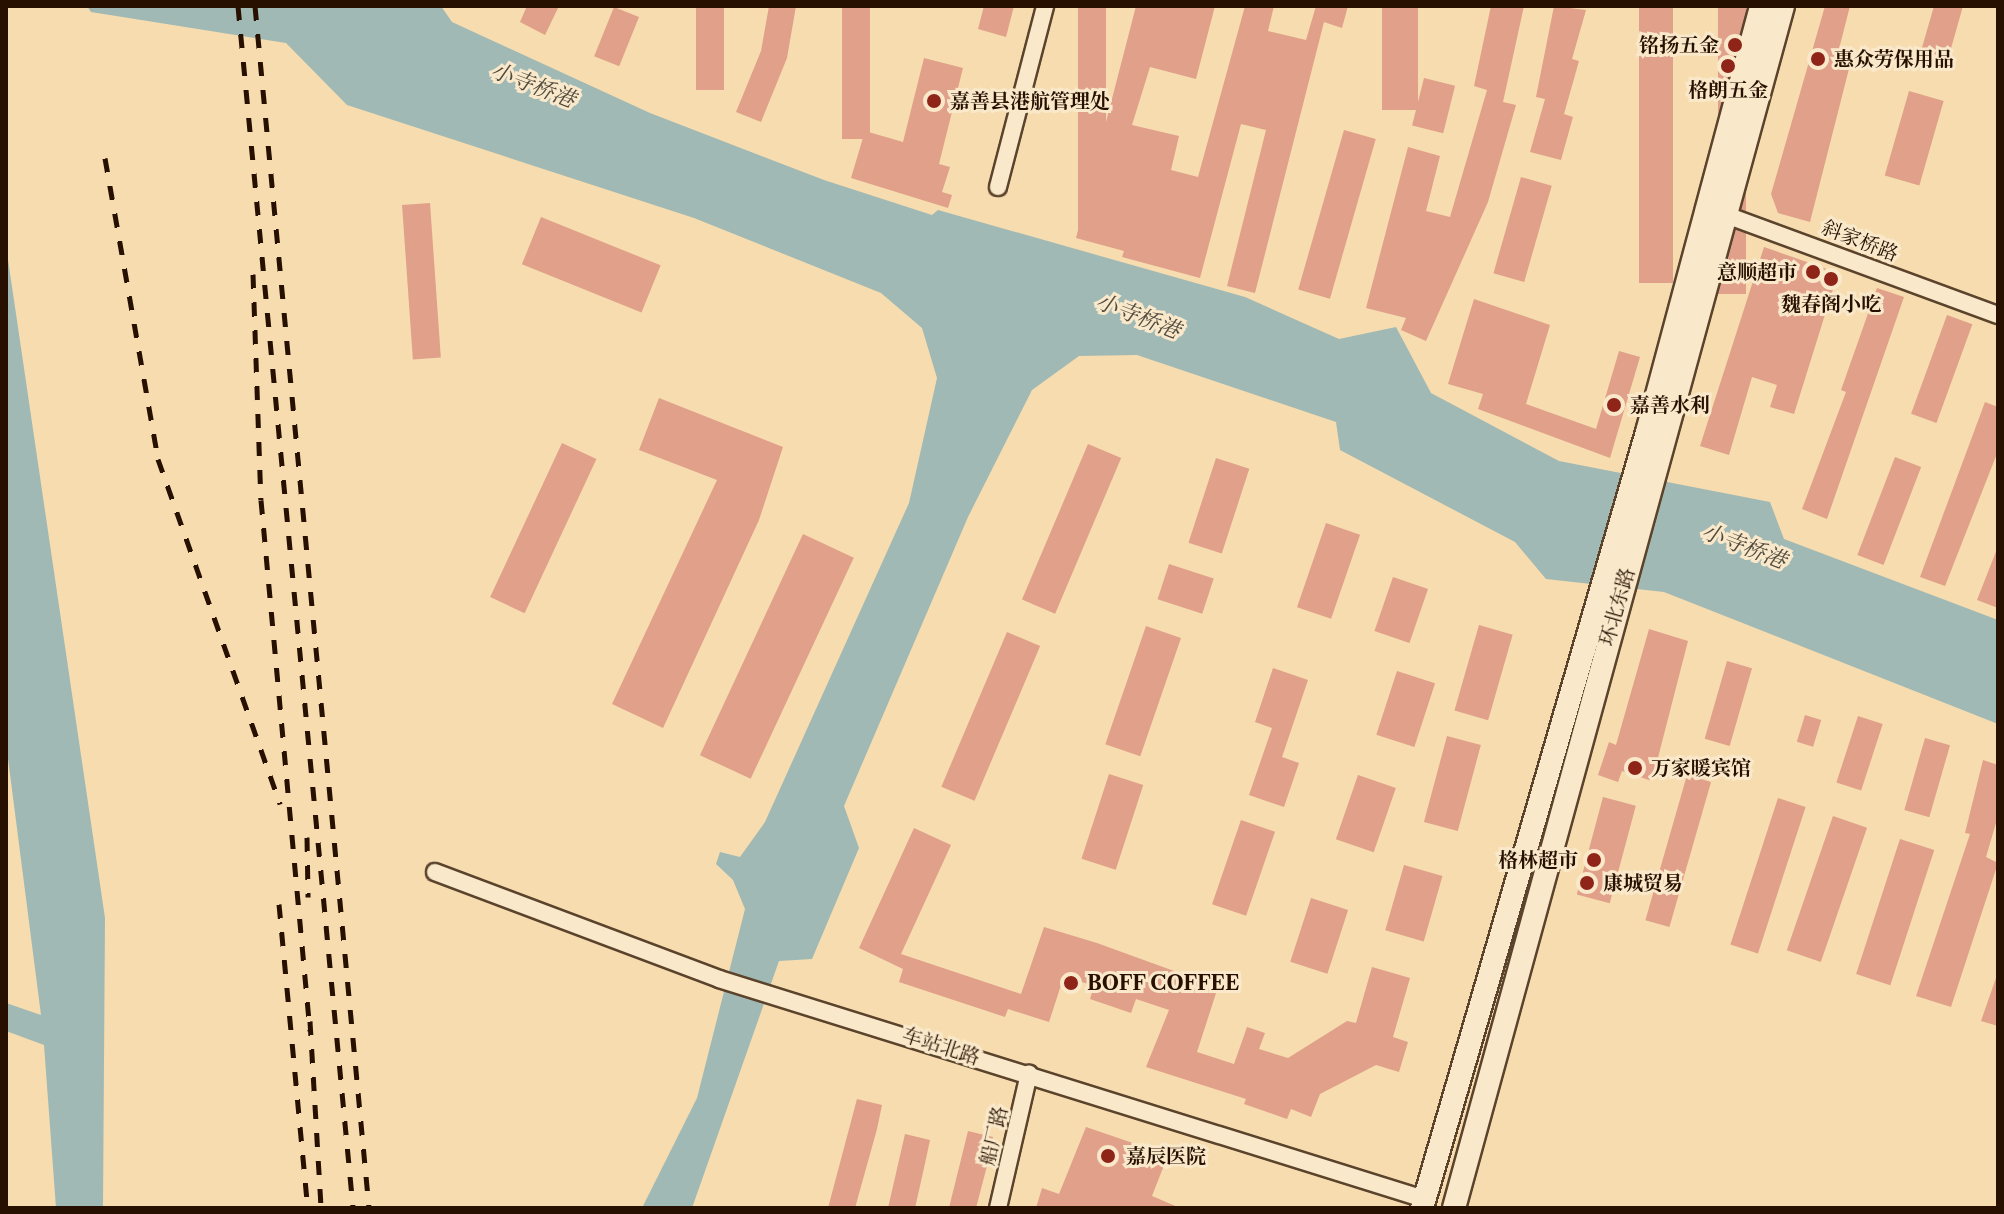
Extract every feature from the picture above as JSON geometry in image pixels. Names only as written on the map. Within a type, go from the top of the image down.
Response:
[{"type":"street","points":[[998,187],[1045,6]]},
{"type":"street","name":"环北东路","points":[[1717,212],[1761,6]]},
{"type":"street","name":"环北东路","points":[[1423,1204],[1599,630],[1657,434],[1717,212],[1783,6]]},
{"type":"street","name":"斜家桥路","points":[[1717,212],[1998,315]]},
{"type":"street","name":"环北东路","points":[[1453,1208],[1599,630]]},
{"type":"street","name":"车站北路","points":[[435,872],[719,979],[773,993],[1029,1074],[1423,1204],[1453,1208]]},
{"type":"street","name":"船厂路","points":[[998,1208],[1029,1074]]},
{"type":"water","name":"小寺桥港","points":[[87,6],[441,6],[452,22],[650,113],[824,180],[932,215],[938,210],[1245,297],[1339,339],[1396,327],[1431,393],[1559,461],[1770,502],[1784,539],[1998,620],[1998,724],[1664,592],[1546,579],[1515,542],[1340,450],[1336,422],[1137,355],[1079,356],[1032,390],[968,517],[844,806],[859,848],[812,959],[779,961],[692,1208],[642,1208],[697,1098],[745,909],[733,880],[716,864],[720,852],[740,857],[765,822],[909,503],[937,378],[922,328],[881,293],[694,218],[347,105],[286,43],[91,12]]},
{"type":"water","points":[[6,246],[105,918],[103,1208],[56,1208],[44,1045],[6,1031],[6,1003],[41,1015],[6,743]]},
{"type":"building","points":[[527,6],[559,6],[545,35],[520,22]]},
{"type":"building","points":[[696,6],[724,6],[724,90],[696,90]]},
{"type":"building","points":[[769,6],[796,6],[787,58],[761,122],[736,112],[761,51]]},
{"type":"building","points":[[842,6],[870,6],[870,139],[842,139]]},
{"type":"building","points":[[984,6],[1014,6],[1006,37],[978,29]]},
{"type":"building","points":[[1078,6],[1106,6],[1106,231],[1078,231]]},
{"type":"building","points":[[1136,6],[1215,6],[1196,79],[1150,67],[1132,125],[1179,136],[1171,170],[1198,177],[1245,6],[1274,6],[1268,31],[1306,40],[1316,6],[1348,6],[1342,28],[1324,22],[1255,293],[1227,286],[1266,130],[1241,124],[1200,278],[1122,257],[1124,251],[1076,238]]},
{"type":"building","points":[[1382,6],[1418,6],[1418,110],[1382,110]]},
{"type":"building","points":[[1491,6],[1524,6],[1503,102],[1516,105],[1488,202],[1426,341],[1401,330],[1406,318],[1366,308],[1408,147],[1440,156],[1426,211],[1450,217],[1487,90],[1474,86]]},
{"type":"building","points":[[1554,6],[1586,10],[1572,59],[1579,61],[1564,114],[1573,117],[1561,160],[1530,152],[1545,99],[1536,97]]},
{"type":"building","points":[[1639,6],[1673,6],[1673,283],[1639,283]]},
{"type":"building","points":[[1718,6],[1746,6],[1746,294],[1718,294]]},
{"type":"building","points":[[1825,6],[1850,6],[1839,49],[1853,53],[1810,222],[1778,213],[1771,194]]},
{"type":"building","points":[[1934,6],[1963,6],[1946,66],[1919,58]]},
{"type":"building","points":[[614,7],[639,17],[619,66],[594,56]]},
{"type":"building","points":[[924,58],[963,68],[939,164],[950,167],[942,192],[952,195],[948,208],[851,178],[865,131],[903,142]]},
{"type":"building","points":[[1424,78],[1455,86],[1443,133],[1412,126]]},
{"type":"building","points":[[1909,91],[1944,101],[1919,186],[1885,176]]},
{"type":"building","points":[[1344,130],[1376,139],[1330,299],[1298,290]]},
{"type":"building","points":[[1521,177],[1552,186],[1524,282],[1493,273]]},
{"type":"building","points":[[430,203],[441,358],[413,360],[402,205]]},
{"type":"building","points":[[541,217],[661,265],[642,313],[522,264]]},
{"type":"building","points":[[1764,247],[1838,273],[1794,414],[1770,407],[1777,385],[1752,377],[1729,455],[1700,446]]},
{"type":"building","points":[[1877,288],[1904,297],[1827,519],[1802,509],[1846,392],[1841,390]]},
{"type":"building","points":[[1474,299],[1550,325],[1526,404],[1596,429],[1619,351],[1640,357],[1610,458],[1478,409],[1483,394],[1448,384]]},
{"type":"building","points":[[1947,315],[1972,324],[1936,423],[1911,414]]},
{"type":"building","points":[[659,398],[783,447],[759,520],[663,728],[612,704],[717,480],[639,450]]},
{"type":"building","points":[[1985,402],[1998,407],[1998,451],[1945,586],[1920,577]]},
{"type":"building","points":[[562,443],[596,459],[525,613],[490,597]]},
{"type":"building","points":[[1088,444],[1121,458],[1055,614],[1022,600]]},
{"type":"building","points":[[1895,457],[1921,467],[1884,565],[1857,555]]},
{"type":"building","points":[[1216,458],[1249,469],[1222,553],[1188,543]]},
{"type":"building","points":[[1326,523],[1360,535],[1331,619],[1297,607]]},
{"type":"building","points":[[803,534],[854,558],[751,779],[700,755]]},
{"type":"building","points":[[1998,550],[1998,608],[1977,600]]},
{"type":"building","points":[[1169,564],[1214,579],[1202,614],[1158,599]]},
{"type":"building","points":[[1393,577],[1428,589],[1409,643],[1374,631]]},
{"type":"building","points":[[1479,625],[1513,635],[1488,720],[1454,711]]},
{"type":"building","points":[[1146,626],[1181,638],[1140,756],[1105,744]]},
{"type":"building","points":[[1649,629],[1688,641],[1652,781],[1622,771],[1618,782],[1598,775],[1609,742],[1616,745]]},
{"type":"building","points":[[1007,632],[1040,646],[974,801],[941,787]]},
{"type":"building","points":[[1727,661],[1752,668],[1730,746],[1705,739]]},
{"type":"building","points":[[1273,668],[1308,680],[1282,757],[1299,763],[1284,807],[1249,795],[1272,728],[1255,722]]},
{"type":"building","points":[[1397,671],[1435,683],[1414,747],[1376,735]]},
{"type":"building","points":[[1805,715],[1821,720],[1813,747],[1797,742]]},
{"type":"building","points":[[1858,716],[1883,724],[1861,791],[1836,783]]},
{"type":"building","points":[[1447,736],[1481,745],[1458,831],[1424,822]]},
{"type":"building","points":[[1925,738],[1950,745],[1929,817],[1904,810]]},
{"type":"building","points":[[1983,760],[1998,765],[1998,816],[1986,857],[1998,863],[1951,1007],[1916,996],[1970,834],[1965,833]]},
{"type":"building","points":[[1109,774],[1143,785],[1116,870],[1081,859]]},
{"type":"building","points":[[1358,775],[1396,788],[1374,852],[1336,839]]},
{"type":"building","points":[[1687,775],[1711,782],[1669,927],[1645,920]]},
{"type":"building","points":[[1603,797],[1636,806],[1610,903],[1577,895]]},
{"type":"building","points":[[1778,798],[1806,807],[1758,953],[1730,944]]},
{"type":"building","points":[[1833,816],[1867,828],[1821,962],[1787,950]]},
{"type":"building","points":[[1241,820],[1275,832],[1246,916],[1212,904]]},
{"type":"building","points":[[914,828],[951,845],[901,954],[1021,994],[1044,927],[1097,943],[1218,987],[1197,1052],[1234,1064],[1247,1027],[1265,1033],[1259,1049],[1288,1058],[1347,1021],[1356,1023],[1372,967],[1410,978],[1393,1037],[1408,1042],[1399,1072],[1376,1065],[1320,1094],[1311,1117],[1291,1109],[1287,1119],[1244,1104],[1246,1099],[1146,1067],[1169,1010],[1136,999],[1131,1013],[1090,999],[1094,986],[1064,976],[1049,1022],[1008,1009],[1005,1017],[899,982],[903,969],[859,948]]},
{"type":"building","points":[[1900,839],[1934,850],[1890,985],[1856,974]]},
{"type":"building","points":[[1404,865],[1442,876],[1424,941],[1385,930]]},
{"type":"building","points":[[1311,898],[1348,910],[1327,974],[1290,962]]},
{"type":"building","points":[[1998,978],[1998,1026],[1981,1021]]},
{"type":"building","points":[[857,1099],[882,1105],[877,1129],[855,1208],[828,1208]]},
{"type":"building","points":[[1086,1127],[1168,1155],[1152,1196],[1180,1208],[1036,1208],[1042,1188],[1059,1194]]},
{"type":"building","points":[[968,1131],[993,1137],[987,1166],[976,1208],[949,1208]]},
{"type":"building","points":[[905,1134],[930,1140],[915,1208],[888,1208]]},
{"type":"railway","points":[[238,6],[353,1208]]},
{"type":"railway","points":[[255,6],[369,1208]]},
{"type":"railway","points":[[105,158],[158,459],[280,804]]},
{"type":"railway","points":[[253,274],[261,500],[310,1031]]},
{"type":"railway","points":[[307,837],[308,897]]},
{"type":"railway","points":[[279,904],[308,1208]]},
{"type":"railway","points":[[310,1021],[321,1208]]},
{"type":"place","name":"铭扬五金","points":[[1735,45]]},
{"type":"place","name":"惠众劳保用品","points":[[1818,59]]},
{"type":"place","name":"格朗五金","points":[[1728,66]]},
{"type":"place","name":"嘉善县港航管理处","points":[[934,101]]},
{"type":"place","name":"意顺超市","points":[[1813,272]]},
{"type":"place","name":"魏春阁小吃","points":[[1831,279]]},
{"type":"place","name":"嘉善水利","points":[[1614,405]]},
{"type":"place","name":"万家暖宾馆","points":[[1635,768]]},
{"type":"place","name":"格林超市","points":[[1594,860]]},
{"type":"place","name":"康城贸易","points":[[1587,883]]},
{"type":"place","name":"BOFF COFFEE","points":[[1071,983]]},
{"type":"place","name":"嘉辰医院","points":[[1108,1156]]}]
